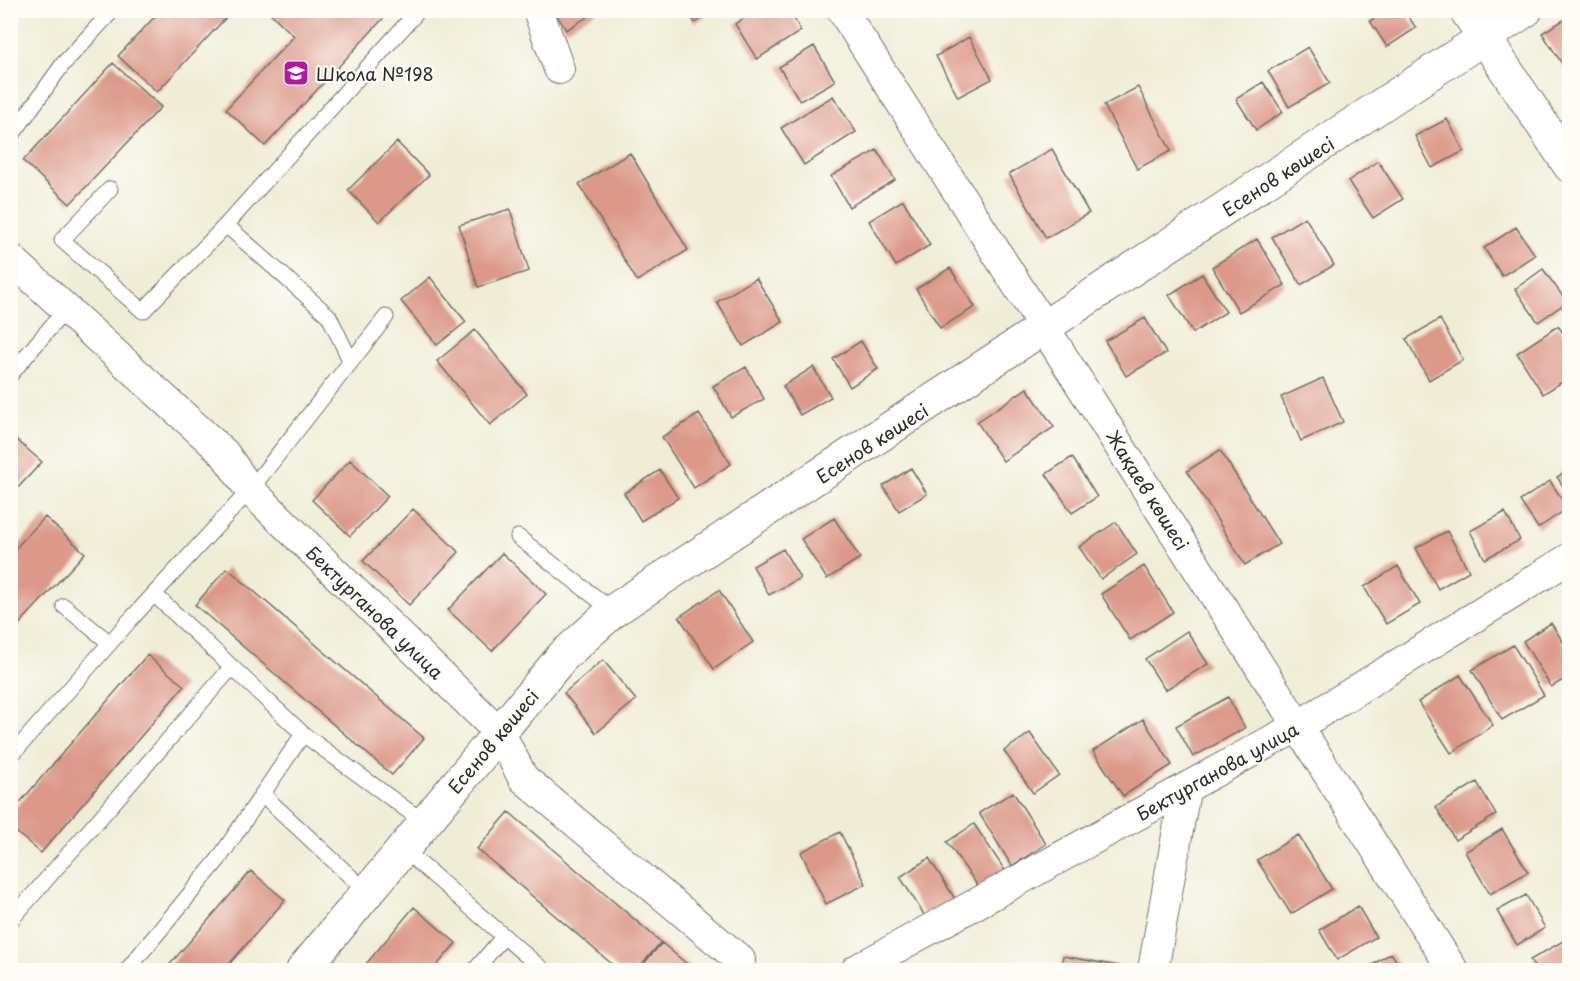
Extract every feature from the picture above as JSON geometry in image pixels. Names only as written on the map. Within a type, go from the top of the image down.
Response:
[{"type":"street","points":[[538,10],[559,69]]},
{"type":"street","name":"Жақаев көшесі","points":[[842,10],[1453,970]]},
{"type":"street","points":[[1466,10],[1569,166]]},
{"type":"street","name":"Есенов көшесі","points":[[303,970],[562,657],[613,611],[1046,329],[1486,39],[1526,10]]},
{"type":"street","name":"Бектурганова улица","points":[[10,258],[224,453],[250,490],[500,733],[523,778],[740,960]]},
{"type":"street","name":"Бектурганова улица","points":[[856,970],[1185,791],[1298,726],[1569,558]]},
{"type":"street","points":[[1153,970],[1185,791]]},
{"type":"lane","points":[[10,138],[63,64],[113,10]]},
{"type":"lane","points":[[110,189],[62,240],[143,311],[226,225],[418,11]]},
{"type":"lane","points":[[226,225],[328,316],[351,362]]},
{"type":"lane","points":[[10,375],[66,309]]},
{"type":"lane","points":[[10,757],[154,594],[250,490],[386,317]]},
{"type":"lane","points":[[518,537],[613,611]]},
{"type":"lane","points":[[154,594],[303,734],[425,823]]},
{"type":"lane","points":[[64,606],[110,643]]},
{"type":"lane","points":[[10,921],[232,667]]},
{"type":"lane","points":[[128,970],[218,860],[303,734]]},
{"type":"lane","points":[[262,794],[367,892]]},
{"type":"lane","points":[[403,849],[543,970]]},
{"type":"lane","points":[[475,970],[504,936]]},
{"type":"building","points":[[161,10],[233,10],[157,92],[118,56]]},
{"type":"building","name":"Школа №198","points":[[267,10],[391,10],[265,146],[226,109],[294,36]]},
{"type":"building","points":[[554,10],[599,10],[566,30]]},
{"type":"building","points":[[687,10],[714,10],[695,23]]},
{"type":"building","points":[[756,10],[789,10],[801,31],[757,59],[735,24]]},
{"type":"building","points":[[1387,10],[1404,10],[1416,28],[1387,47],[1370,21]]},
{"type":"building","points":[[1567,18],[1570,21],[1570,76],[1542,33]]},
{"type":"building","points":[[969,37],[992,79],[958,97],[936,56]]},
{"type":"building","points":[[814,46],[835,81],[800,101],[779,67]]},
{"type":"building","points":[[1308,47],[1330,83],[1289,107],[1268,71]]},
{"type":"building","points":[[113,63],[161,107],[70,204],[23,161]]},
{"type":"building","points":[[1263,82],[1283,112],[1256,130],[1236,99]]},
{"type":"building","points":[[1138,87],[1171,151],[1137,169],[1104,105]]},
{"type":"building","points":[[833,96],[856,132],[804,165],[781,128]]},
{"type":"building","points":[[1447,119],[1464,151],[1432,168],[1415,136]]},
{"type":"building","points":[[397,142],[429,175],[379,222],[348,190]]},
{"type":"building","points":[[1052,149],[1089,213],[1046,238],[1009,174]]},
{"type":"building","points":[[877,150],[895,180],[849,207],[831,176]]},
{"type":"building","points":[[630,153],[688,250],[637,281],[579,184]]},
{"type":"building","points":[[1378,161],[1403,199],[1373,218],[1348,181]]},
{"type":"building","points":[[903,200],[930,245],[896,266],[869,221]]},
{"type":"building","points":[[510,209],[529,271],[478,287],[459,225]]},
{"type":"building","points":[[1305,217],[1334,265],[1301,285],[1272,237]]},
{"type":"building","points":[[1516,227],[1535,255],[1502,276],[1484,248]]},
{"type":"building","points":[[1257,239],[1285,285],[1239,312],[1212,267]]},
{"type":"building","points":[[950,268],[975,307],[940,328],[916,289]]},
{"type":"building","points":[[1543,269],[1567,302],[1538,322],[1515,289]]},
{"type":"building","points":[[1202,274],[1226,312],[1193,333],[1169,295]]},
{"type":"building","points":[[430,277],[466,322],[437,345],[401,301]]},
{"type":"building","points":[[756,278],[783,322],[743,346],[717,302]]},
{"type":"building","points":[[1145,318],[1166,353],[1126,376],[1105,341]]},
{"type":"building","points":[[1440,319],[1463,360],[1429,380],[1406,339]]},
{"type":"building","points":[[1558,326],[1570,343],[1570,377],[1543,394],[1517,353]]},
{"type":"building","points":[[475,330],[527,394],[490,425],[437,361]]},
{"type":"building","points":[[861,341],[878,369],[850,387],[833,359]]},
{"type":"building","points":[[746,367],[764,399],[731,417],[713,386]]},
{"type":"building","points":[[813,367],[831,397],[800,415],[783,386]]},
{"type":"building","points":[[1323,378],[1343,422],[1301,441],[1281,397]]},
{"type":"building","points":[[1027,388],[1054,427],[1003,461],[977,422]]},
{"type":"building","points":[[699,414],[731,464],[694,488],[662,437]]},
{"type":"building","points":[[10,434],[42,462],[10,496]]},
{"type":"building","points":[[1220,450],[1279,544],[1245,565],[1187,471]]},
{"type":"building","points":[[1072,457],[1097,497],[1072,513],[1046,474]]},
{"type":"building","points":[[350,460],[388,496],[350,536],[312,500]]},
{"type":"building","points":[[911,468],[927,494],[899,511],[883,486]]},
{"type":"building","points":[[1570,469],[1570,497],[1557,477]]},
{"type":"building","points":[[660,470],[678,498],[641,521],[624,493]]},
{"type":"building","points":[[1550,481],[1568,508],[1538,528],[1520,501]]},
{"type":"building","points":[[413,509],[459,552],[409,605],[363,561]]},
{"type":"building","points":[[1505,512],[1520,540],[1485,559],[1470,531]]},
{"type":"building","points":[[45,517],[85,553],[10,634],[10,554]]},
{"type":"building","points":[[834,518],[860,558],[827,579],[801,539]]},
{"type":"building","points":[[1116,522],[1137,554],[1101,579],[1079,547]]},
{"type":"building","points":[[1447,531],[1469,571],[1438,589],[1416,548]]},
{"type":"building","points":[[783,549],[800,578],[769,595],[753,566]]},
{"type":"building","points":[[502,553],[546,594],[492,651],[448,610]]},
{"type":"building","points":[[1144,566],[1173,612],[1130,640],[1101,594]]},
{"type":"building","points":[[1398,566],[1420,604],[1386,624],[1364,587]]},
{"type":"building","points":[[227,568],[424,738],[392,775],[195,605]]},
{"type":"building","points":[[719,590],[753,642],[714,669],[679,617]]},
{"type":"building","points":[[1551,623],[1570,653],[1570,676],[1551,687],[1523,641]]},
{"type":"building","points":[[1187,631],[1208,664],[1165,690],[1145,659]]},
{"type":"building","points":[[1513,645],[1544,695],[1502,720],[1472,670]]},
{"type":"building","points":[[147,655],[184,686],[41,853],[10,827],[10,814]]},
{"type":"building","points":[[603,660],[636,700],[596,733],[564,693]]},
{"type":"building","points":[[1460,675],[1493,725],[1451,753],[1418,702]]},
{"type":"building","points":[[1228,697],[1245,728],[1193,757],[1176,726]]},
{"type":"building","points":[[1143,719],[1172,765],[1123,796],[1093,751]]},
{"type":"building","points":[[1030,733],[1059,775],[1033,793],[1004,751]]},
{"type":"building","points":[[1477,782],[1496,815],[1455,840],[1436,807]]},
{"type":"building","points":[[1013,792],[1046,844],[1012,866],[979,813]]},
{"type":"building","points":[[509,812],[661,942],[637,970],[619,970],[477,849]]},
{"type":"building","points":[[974,824],[1006,872],[980,889],[947,842]]},
{"type":"building","points":[[1502,829],[1528,872],[1490,894],[1465,852]]},
{"type":"building","points":[[840,832],[866,884],[826,904],[801,852]]},
{"type":"building","points":[[1298,835],[1332,889],[1291,914],[1257,860]]},
{"type":"building","points":[[929,858],[959,905],[930,924],[900,877]]},
{"type":"building","points":[[251,871],[285,900],[224,970],[165,970]]},
{"type":"building","points":[[1526,895],[1545,928],[1517,945],[1497,911]]},
{"type":"building","points":[[1358,906],[1376,937],[1337,960],[1319,930]]},
{"type":"building","points":[[414,907],[456,943],[433,970],[361,970]]},
{"type":"building","points":[[1570,937],[1570,970],[1536,970],[1530,960]]},
{"type":"building","points":[[662,943],[694,970],[638,970]]},
{"type":"building","points":[[1391,953],[1403,970],[1364,970]]},
{"type":"building","points":[[1063,956],[1124,967],[1124,970],[1060,970]]},
{"type":"place","name":"Школа №198","points":[[296,73]]}]
